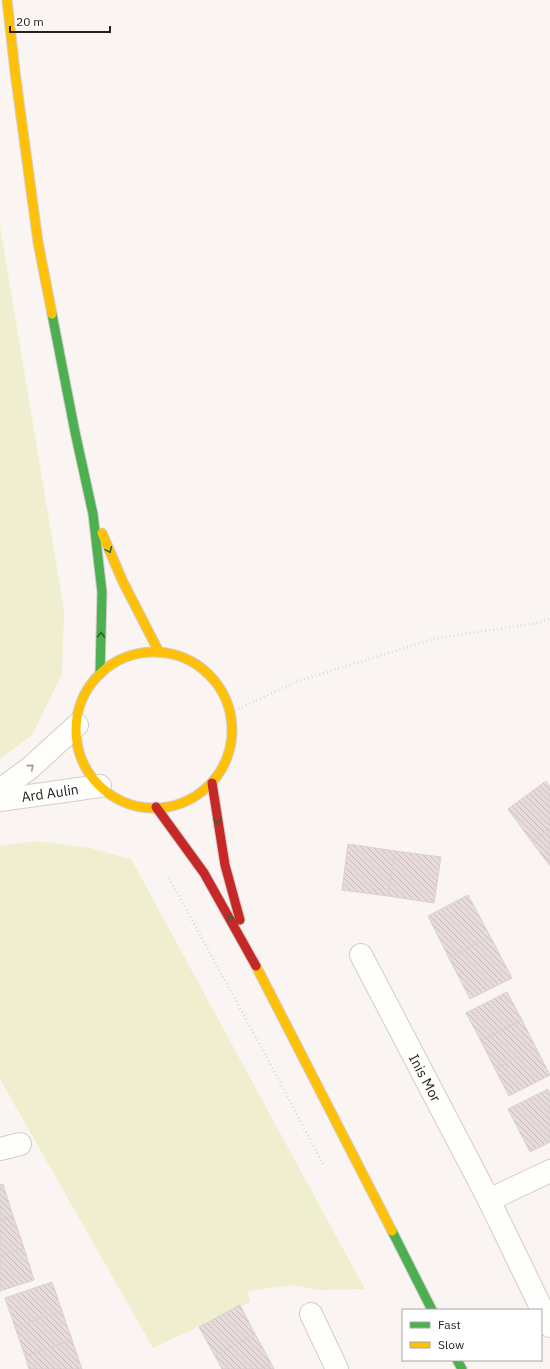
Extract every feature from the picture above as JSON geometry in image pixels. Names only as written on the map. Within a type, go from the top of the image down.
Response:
[{"type":"main road","points":[[7,0],[15,72],[38,242],[75,432],[93,514],[102,592],[100,674]]},
{"type":"main road","points":[[93,514],[123,582],[159,652]]},
{"type":"main road","points":[[159,652],[184,657],[205,670],[221,689],[231,712],[232,737],[226,762],[212,783],[196,796],[177,804],[156,807],[130,804],[114,796],[100,786],[86,768],[78,747],[77,725],[80,706],[85,694],[100,674],[117,661],[137,653],[159,652]]},
{"type":"main road","points":[[212,783],[225,865],[249,952]]},
{"type":"main road","points":[[156,807],[204,873],[249,952],[431,1309]]},
{"type":"street","name":"Ard Aulin","points":[[0,790],[30,768],[77,725]]},
{"type":"street","name":"Ard Aulin","points":[[0,800],[100,786]]},
{"type":"street","name":"Inis Mor","points":[[361,955],[489,1200],[542,1309]]},
{"type":"street","points":[[489,1200],[550,1171]]},
{"type":"street","name":"Inis Mor","points":[[542,1309],[550,1326]]},
{"type":"street","points":[[311,1314],[337,1369]]},
{"type":"path","points":[[231,712],[298,681],[437,638],[538,623],[550,619]]},
{"type":"path","points":[[166,872],[265,1054],[327,1173]]},
{"type":"green space","points":[[0,226],[64,610],[62,674],[32,735],[0,759]]},
{"type":"green space","points":[[36,841],[90,848],[131,859],[365,1289],[321,1290],[292,1285],[248,1291],[250,1302],[153,1348],[0,1079],[0,846]]},
{"type":"building","points":[[546,781],[550,787],[550,828],[532,842],[508,809]]},
{"type":"building","points":[[550,828],[550,866],[532,842]]},
{"type":"building","points":[[348,844],[395,851],[388,896],[342,890]]},
{"type":"building","points":[[395,851],[441,857],[434,903],[388,896]]},
{"type":"building","points":[[468,895],[490,936],[449,958],[428,916]]},
{"type":"building","points":[[490,936],[512,978],[470,999],[449,958]]},
{"type":"building","points":[[507,992],[522,1020],[481,1041],[466,1013]]},
{"type":"building","points":[[522,1020],[536,1048],[495,1069],[481,1041]]},
{"type":"building","points":[[536,1048],[550,1075],[509,1096],[495,1069]]},
{"type":"building","points":[[548,1089],[550,1093],[550,1142],[530,1152],[508,1109]]},
{"type":"building","points":[[3,1184],[13,1216],[0,1220],[0,1185]]},
{"type":"building","points":[[13,1216],[24,1248],[0,1256],[0,1220]]},
{"type":"building","points":[[24,1248],[34,1280],[0,1291],[0,1256]]},
{"type":"building","points":[[52,1282],[62,1311],[15,1327],[5,1298]]},
{"type":"building","points":[[240,1305],[255,1334],[215,1356],[199,1327]]},
{"type":"building","points":[[62,1311],[72,1340],[25,1356],[15,1327]]},
{"type":"building","points":[[255,1334],[271,1363],[260,1369],[222,1369],[215,1356]]},
{"type":"building","points":[[72,1340],[82,1369],[29,1369],[25,1356]]},
{"type":"building","points":[[271,1363],[274,1369],[260,1369]]},
{"type":"traffic: fast","points":[[52,314],[93,514],[102,592],[100,674]]},
{"type":"traffic: fast","points":[[392,1231],[431,1309]]},
{"type":"traffic: fast","points":[[458,1361],[462,1369]]},
{"type":"traffic: slow","points":[[7,0],[15,72],[38,242],[52,314]]},
{"type":"traffic: slow","points":[[102,533],[123,582],[159,652]]},
{"type":"traffic: slow","points":[[154,652],[184,658],[209,675],[226,700],[232,730],[226,760],[209,785],[184,802],[154,808],[124,802],[99,785],[82,760],[76,730],[82,700],[99,675],[124,658],[154,652]]},
{"type":"traffic: slow","points":[[256,966],[392,1231]]},
{"type":"traffic: jam","points":[[212,783],[225,865],[240,920]]},
{"type":"traffic: jam","points":[[156,807],[204,873],[256,966]]}]
